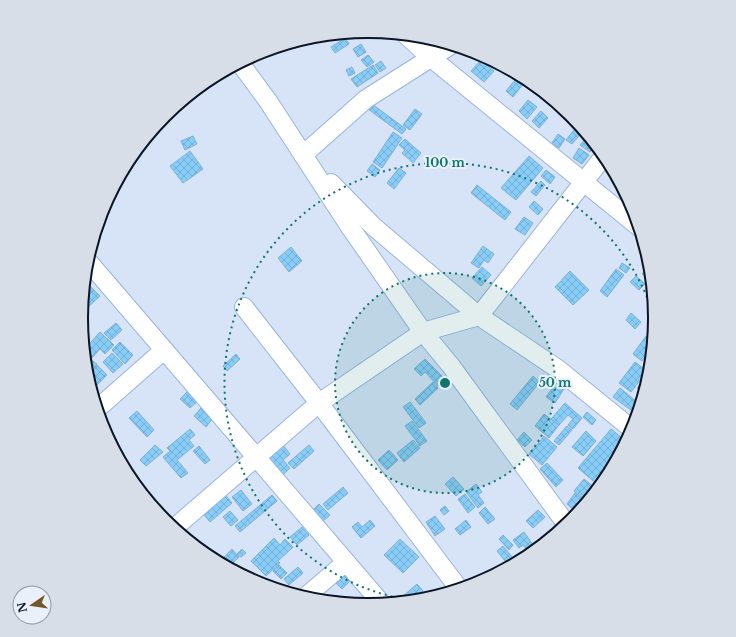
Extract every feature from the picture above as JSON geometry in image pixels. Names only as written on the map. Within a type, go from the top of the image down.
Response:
[{"type":"street","points":[[413,41],[430,57],[631,220]]},
{"type":"street","points":[[303,155],[366,99],[444,49]]},
{"type":"street","points":[[243,67],[268,101],[350,227],[423,332],[451,366],[563,520]]},
{"type":"street","points":[[303,155],[373,226],[479,316],[558,369],[627,425]]},
{"type":"street","points":[[178,525],[319,403],[423,332],[479,316],[600,161]]},
{"type":"street","points":[[93,267],[378,598]]},
{"type":"street","points":[[244,307],[319,403],[456,585]]},
{"type":"street","points":[[101,405],[164,350]]},
{"type":"street","points":[[310,593],[346,562]]},
{"type":"building","points":[[343,39],[346,39],[349,44],[335,53],[331,47]]},
{"type":"building","points":[[361,44],[366,52],[358,57],[353,49]]},
{"type":"building","points":[[368,55],[374,62],[367,67],[361,60]]},
{"type":"building","points":[[381,61],[386,68],[380,72],[375,65]]},
{"type":"building","points":[[480,61],[494,71],[484,82],[471,71]]},
{"type":"building","points":[[373,65],[378,73],[357,87],[351,79]]},
{"type":"building","points":[[352,67],[355,73],[349,76],[346,70]]},
{"type":"building","points":[[515,80],[523,84],[513,97],[506,91]]},
{"type":"building","points":[[528,100],[537,107],[527,119],[519,111]]},
{"type":"building","points":[[372,104],[406,129],[402,134],[368,109]]},
{"type":"building","points":[[415,109],[422,114],[410,130],[403,125]]},
{"type":"building","points":[[541,111],[548,118],[539,128],[532,121]]},
{"type":"building","points":[[575,129],[580,135],[572,144],[566,140]]},
{"type":"building","points":[[393,132],[402,138],[382,168],[373,162]]},
{"type":"building","points":[[558,134],[565,139],[559,148],[552,143]]},
{"type":"building","points":[[193,136],[197,144],[185,150],[181,141]]},
{"type":"building","points":[[405,139],[421,153],[413,163],[402,153],[405,150],[399,145]]},
{"type":"building","points":[[584,140],[592,150],[590,152],[580,145]]},
{"type":"building","points":[[579,148],[589,155],[582,164],[573,158]]},
{"type":"building","points":[[190,151],[203,169],[183,183],[170,166]]},
{"type":"building","points":[[529,156],[543,168],[516,200],[501,188]]},
{"type":"building","points":[[372,164],[380,170],[375,177],[367,171]]},
{"type":"building","points":[[399,168],[406,173],[394,189],[387,183]]},
{"type":"building","points":[[546,170],[555,177],[550,184],[541,176]]},
{"type":"building","points":[[541,181],[545,185],[536,196],[531,192]]},
{"type":"building","points":[[477,185],[511,212],[505,220],[471,193]]},
{"type":"building","points":[[534,201],[543,209],[538,215],[529,207]]},
{"type":"building","points":[[524,217],[533,223],[525,235],[515,229]]},
{"type":"building","points":[[483,246],[494,254],[488,263],[484,260],[479,268],[471,263]]},
{"type":"building","points":[[291,247],[302,261],[289,272],[278,258]]},
{"type":"building","points":[[622,263],[630,268],[626,273],[619,268]]},
{"type":"building","points":[[482,267],[491,275],[481,286],[472,278]]},
{"type":"building","points":[[616,269],[624,275],[607,297],[600,291]]},
{"type":"building","points":[[570,271],[589,290],[573,305],[555,287]]},
{"type":"building","points":[[636,276],[645,284],[639,290],[630,282]]},
{"type":"building","points":[[91,287],[100,296],[88,307],[88,300],[89,289]]},
{"type":"building","points":[[631,313],[641,322],[635,329],[626,320]]},
{"type":"building","points":[[116,323],[122,330],[111,340],[104,333]]},
{"type":"building","points":[[100,332],[114,345],[105,354],[100,349],[92,358],[90,356],[89,345]]},
{"type":"building","points":[[646,336],[648,338],[646,356],[642,361],[633,354]]},
{"type":"building","points":[[120,342],[133,355],[125,364],[112,350]]},
{"type":"building","points":[[112,353],[123,364],[113,373],[103,362]]},
{"type":"building","points":[[236,354],[240,359],[227,371],[223,366]]},
{"type":"building","points":[[425,359],[445,379],[438,386],[425,372],[421,376],[414,369]]},
{"type":"building","points":[[91,360],[97,364],[92,369]]},
{"type":"building","points":[[635,362],[644,369],[642,378],[631,392],[619,383]]},
{"type":"building","points":[[97,365],[107,375],[97,385],[95,383],[92,370]]},
{"type":"building","points":[[533,376],[540,382],[517,410],[510,404]]},
{"type":"building","points":[[433,382],[438,388],[420,405],[415,399]]},
{"type":"building","points":[[556,383],[564,389],[555,403],[546,397]]},
{"type":"building","points":[[620,388],[636,401],[631,410],[613,397]]},
{"type":"building","points":[[188,391],[198,401],[190,408],[180,399]]},
{"type":"building","points":[[410,402],[426,423],[419,428],[403,407]]},
{"type":"building","points":[[565,403],[582,418],[573,429],[568,425],[573,419],[568,415],[559,425],[551,419]]},
{"type":"building","points":[[201,408],[213,418],[206,427],[194,416]]},
{"type":"building","points":[[137,411],[154,430],[147,437],[129,418]]},
{"type":"building","points":[[587,412],[596,420],[592,425],[583,417]]},
{"type":"building","points":[[544,414],[559,425],[549,438],[535,426]]},
{"type":"building","points":[[412,421],[427,441],[420,446],[405,426]]},
{"type":"building","points":[[567,426],[572,430],[559,445],[554,441]]},
{"type":"building","points":[[190,429],[195,435],[189,440],[194,446],[177,460],[188,473],[181,478],[163,457],[170,451],[167,448]]},
{"type":"building","points":[[611,429],[622,438],[611,459],[595,483],[578,468]]},
{"type":"building","points":[[586,431],[596,441],[583,456],[572,447]]},
{"type":"building","points":[[524,432],[532,440],[525,447],[517,440]]},
{"type":"building","points":[[544,436],[557,447],[542,465],[529,454]]},
{"type":"building","points":[[413,440],[420,448],[404,462],[397,453]]},
{"type":"building","points":[[282,444],[290,454],[283,460],[290,468],[283,475],[267,458]]},
{"type":"building","points":[[155,445],[163,452],[146,466],[140,460]]},
{"type":"building","points":[[309,445],[314,451],[294,469],[288,463]]},
{"type":"building","points":[[199,446],[210,460],[205,464],[193,451]]},
{"type":"building","points":[[389,450],[398,460],[387,470],[378,460]]},
{"type":"building","points":[[547,463],[563,480],[556,487],[540,469]]},
{"type":"building","points":[[453,477],[464,489],[456,496],[445,484]]},
{"type":"building","points":[[584,479],[593,486],[583,499],[574,491]]},
{"type":"building","points":[[476,484],[482,492],[478,495],[484,503],[478,508],[466,492]]},
{"type":"building","points":[[343,487],[348,493],[328,510],[323,504]]},
{"type":"building","points":[[241,490],[252,504],[243,511],[232,497]]},
{"type":"building","points":[[223,492],[232,503],[210,522],[201,511]]},
{"type":"building","points":[[575,493],[582,499],[573,509],[567,504]]},
{"type":"building","points":[[465,494],[475,507],[468,513],[458,499]]},
{"type":"building","points":[[272,495],[277,501],[240,532],[235,526]]},
{"type":"building","points":[[319,504],[330,515],[322,522],[311,512]]},
{"type":"building","points":[[445,506],[449,511],[444,515],[440,510]]},
{"type":"building","points":[[485,507],[495,519],[488,524],[479,513]]},
{"type":"building","points":[[538,510],[545,517],[533,528],[526,521]]},
{"type":"building","points":[[230,511],[238,520],[231,526],[223,517]]},
{"type":"building","points":[[435,516],[445,529],[435,536],[426,522]]},
{"type":"building","points":[[370,520],[375,526],[361,538],[352,527],[358,522],[362,527]]},
{"type":"building","points":[[466,520],[471,527],[460,535],[455,529]]},
{"type":"building","points":[[302,527],[309,535],[297,545],[290,537]]},
{"type":"building","points":[[524,532],[533,545],[527,550],[523,545],[519,548],[513,540]]},
{"type":"building","points":[[503,535],[513,545],[509,550],[499,539]]},
{"type":"building","points":[[274,538],[280,545],[285,539],[293,547],[278,561],[280,563],[266,576],[251,561]]},
{"type":"building","points":[[400,539],[419,557],[403,573],[384,555]]},
{"type":"building","points":[[503,546],[513,558],[506,562],[497,551]]},
{"type":"building","points":[[232,549],[239,557],[232,564],[223,558]]},
{"type":"building","points":[[242,549],[246,553],[241,557],[237,554]]},
{"type":"building","points":[[279,565],[287,573],[281,579],[273,571]]},
{"type":"building","points":[[298,567],[303,573],[289,585],[284,579]]},
{"type":"building","points":[[344,575],[350,581],[342,589],[336,583]]},
{"type":"building","points":[[417,584],[423,591],[418,595],[402,597]]}]
